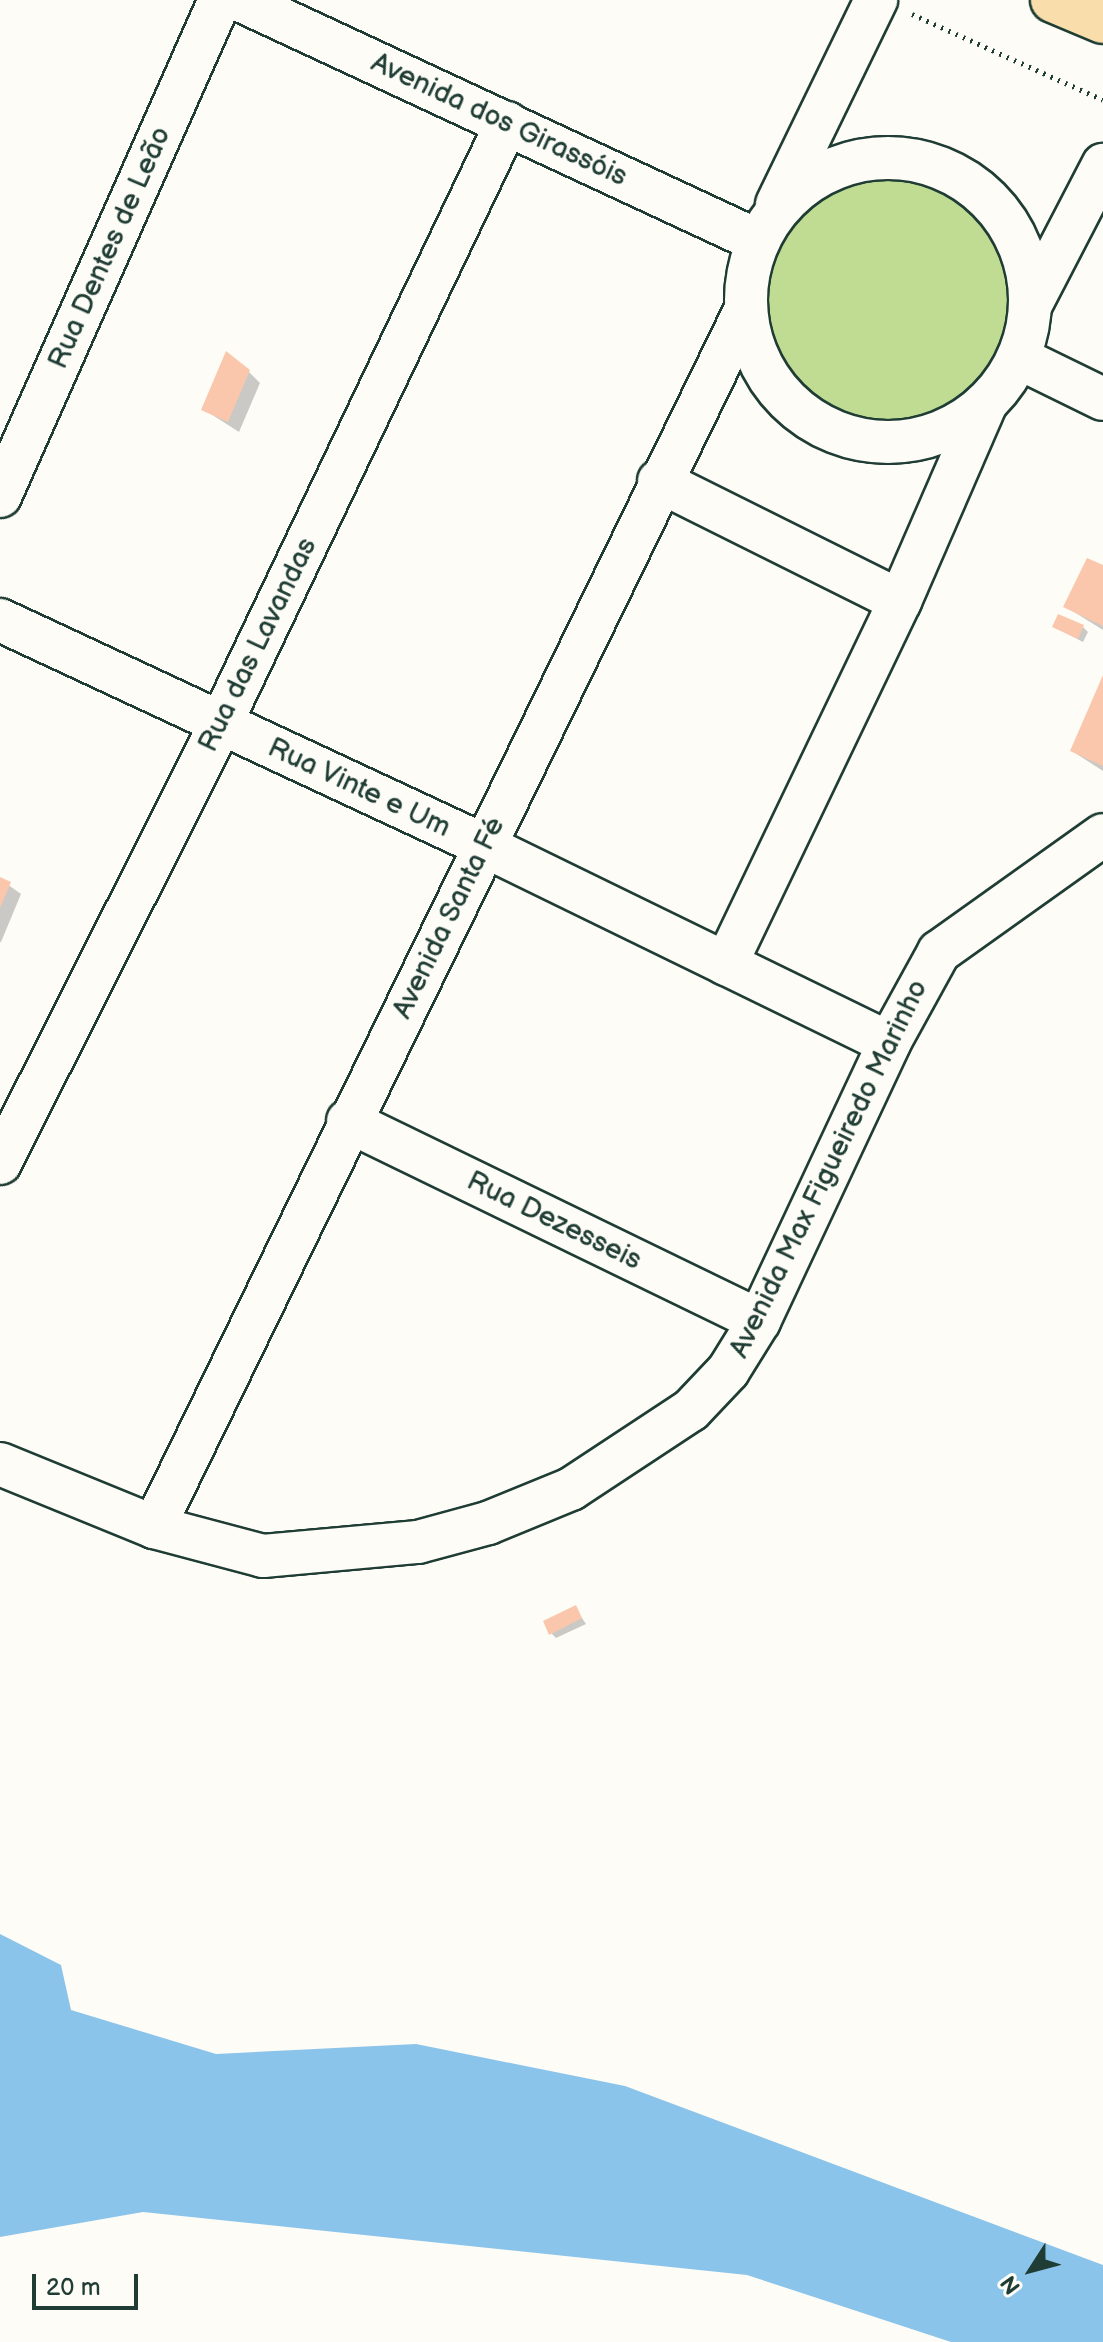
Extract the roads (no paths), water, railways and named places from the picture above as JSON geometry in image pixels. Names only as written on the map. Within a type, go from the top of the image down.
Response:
[{"type":"main road","points":[[1053,0],[1103,21]]},
{"type":"street","name":"Rua Dentes de Leão","points":[[0,496],[220,0]]},
{"type":"street","name":"Avenida dos Girassóis","points":[[240,0],[507,123],[765,228]]},
{"type":"street","points":[[893,6],[765,228],[748,274],[746,309],[762,365],[778,389],[799,410],[837,432],[880,442],[909,441],[937,434],[986,403]]},
{"type":"street","name":"Rua das Lavandas","points":[[0,1163],[220,725],[507,123]]},
{"type":"street","points":[[765,228],[802,187],[838,166],[865,159],[920,161],[972,184],[1001,214],[1021,251],[1030,306]]},
{"type":"street","points":[[726,964],[900,601],[986,403],[1019,358],[1030,306],[1103,165]]},
{"type":"street","name":"Avenida Santa Fé","points":[[154,1527],[659,481],[746,309]]},
{"type":"street","points":[[1019,358],[1103,399]]},
{"type":"street","points":[[659,481],[900,601]]},
{"type":"street","name":"Rua Vinte e Um","points":[[0,620],[485,846],[889,1043]]},
{"type":"street","name":"Avenida Max Figueiredo Marinho","points":[[0,1464],[154,1527],[263,1556],[418,1542],[488,1523],[571,1489],[691,1410],[728,1371],[759,1321],[889,1043],[939,952],[1103,835]]},
{"type":"street","name":"Rua Dezesseis","points":[[348,1121],[759,1321]]},
{"type":"water","points":[[0,1934],[61,1965],[71,2010],[216,2054],[416,2044],[625,2086],[1103,2265],[1103,2342],[951,2342],[747,2275],[143,2212],[0,2237]]}]
